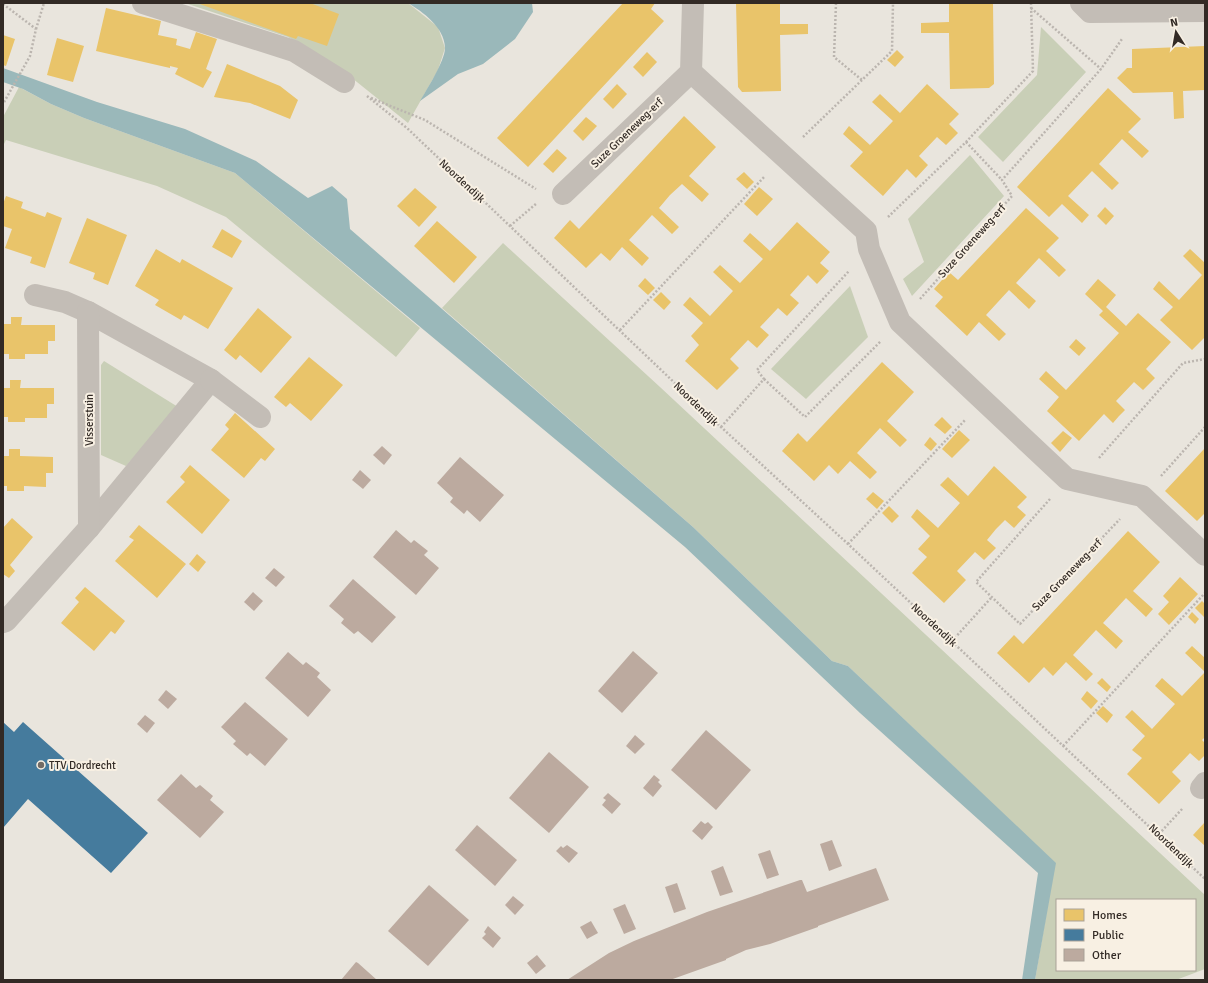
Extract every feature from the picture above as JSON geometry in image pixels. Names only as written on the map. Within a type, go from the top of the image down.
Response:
[{"type":"street","points":[[143,3],[294,52],[344,82]]},
{"type":"street","points":[[693,3],[691,72],[866,231],[868,243],[900,322],[1068,479],[1142,496],[1205,555]]},
{"type":"street","points":[[1081,3],[1090,12],[1205,11]]},
{"type":"street","name":"Suze Groeneweg-erf","points":[[563,194],[691,72]]},
{"type":"street","points":[[35,294],[65,302],[88,312],[211,380],[260,416]]},
{"type":"street","name":"Visserstuin","points":[[88,312],[89,528]]},
{"type":"street","points":[[3,622],[6,621],[89,528],[211,380]]},
{"type":"path","points":[[3,104],[30,56],[44,3]]},
{"type":"path","points":[[836,3],[834,57],[862,80]]},
{"type":"path","points":[[720,427],[764,379],[757,370],[868,243],[1033,71],[1031,3]]},
{"type":"path","points":[[3,4],[36,29]]},
{"type":"path","points":[[1031,8],[1101,69]]},
{"type":"path","points":[[966,142],[1002,180],[1101,69],[1141,12]]},
{"type":"path","name":"Noordendijk","points":[[344,82],[368,96],[408,129],[720,427],[848,544],[1159,834],[1205,879]]},
{"type":"path","points":[[368,96],[425,120],[540,191]]},
{"type":"path","name":"Suze Groeneweg-erf","points":[[764,379],[805,417],[900,322],[1012,196],[1002,180]]},
{"type":"path","points":[[510,226],[541,201]]},
{"type":"path","points":[[620,330],[648,300]]},
{"type":"path","points":[[848,544],[984,400]]},
{"type":"path","name":"Suze Groeneweg-erf","points":[[952,642],[991,598],[1020,624],[1142,496],[1205,427]]},
{"type":"path","points":[[1063,746],[1205,593]]},
{"type":"path","points":[[1159,834],[1198,791]]},
{"type":"green space","points":[[185,3],[408,3],[438,27],[445,48],[438,70],[408,123],[337,66],[288,37]]},
{"type":"green space","points":[[1041,27],[1086,72],[1003,162],[978,137],[1037,75]]},
{"type":"green space","points":[[19,87],[51,104],[84,118],[235,173],[420,328],[396,357],[226,217],[157,186],[6,140],[3,146],[3,117]]},
{"type":"green space","points":[[970,155],[1004,196],[912,296],[903,279],[924,262],[908,219]]},
{"type":"green space","points":[[503,243],[660,387],[1205,895],[1205,969],[1176,980],[1035,980],[1055,863],[848,666],[832,661],[693,527],[442,308]]},
{"type":"green space","points":[[850,286],[868,337],[806,399],[771,369]]},
{"type":"green space","points":[[104,361],[178,407],[126,466],[101,455],[101,365]]},
{"type":"water","points":[[408,3],[532,3],[533,12],[515,39],[483,64],[458,74],[420,101],[439,66],[445,47],[441,33],[432,21]]},
{"type":"water","points":[[3,68],[97,102],[185,129],[256,161],[308,198],[332,186],[347,199],[350,229],[693,527],[832,661],[848,666],[1056,863],[1035,980],[1022,980],[1038,873],[860,713],[685,547],[235,173],[84,118],[51,104],[23,89],[3,82]]},
{"type":"building: Homes","points":[[197,3],[310,3],[339,14],[327,46],[298,36],[296,39]]},
{"type":"building: Homes","points":[[623,3],[655,3],[651,9],[664,21],[528,167],[497,138]]},
{"type":"building: Homes","points":[[736,3],[780,3],[780,24],[808,24],[808,34],[780,35],[781,91],[742,92],[738,87]]},
{"type":"building: Homes","points":[[949,3],[993,3],[994,84],[989,88],[950,89],[949,33],[921,33],[921,23],[949,22]]},
{"type":"building: Homes","points":[[106,8],[161,21],[158,35],[177,39],[176,45],[190,49],[196,32],[217,39],[206,69],[212,72],[203,88],[175,74],[178,68],[170,66],[170,68],[96,51]]},
{"type":"building: Homes","points":[[3,35],[15,39],[6,66],[3,65]]},
{"type":"building: Homes","points":[[57,38],[84,46],[73,82],[47,75]]},
{"type":"building: Homes","points":[[1205,46],[1205,90],[1183,91],[1184,118],[1174,119],[1173,92],[1133,93],[1117,78],[1127,68],[1132,68],[1132,49]]},
{"type":"building: Homes","points":[[897,50],[904,57],[895,67],[887,60]]},
{"type":"building: Homes","points":[[647,52],[657,62],[643,77],[633,67]]},
{"type":"building: Homes","points":[[227,64],[280,86],[298,100],[290,119],[250,103],[214,97]]},
{"type":"building: Homes","points":[[617,84],[627,94],[613,109],[603,99]]},
{"type":"building: Homes","points":[[927,84],[959,114],[949,124],[958,133],[946,145],[937,137],[919,156],[928,165],[916,178],[907,169],[883,196],[850,166],[863,152],[843,134],[849,126],[870,145],[893,121],[872,102],[880,94],[900,113]]},
{"type":"building: Homes","points":[[1108,88],[1141,119],[1128,132],[1149,151],[1142,158],[1122,139],[1099,164],[1119,183],[1112,190],[1092,171],[1068,196],[1089,215],[1082,223],[1062,204],[1049,217],[1017,187]]},
{"type":"building: Homes","points":[[684,116],[716,147],[689,176],[709,194],[702,202],[682,184],[670,195],[659,208],[679,227],[672,234],[652,215],[629,240],[649,258],[642,266],[622,247],[610,261],[601,253],[586,268],[554,238],[570,220],[579,229]]},
{"type":"building: Homes","points":[[586,117],[597,126],[583,141],[573,131]]},
{"type":"building: Homes","points":[[557,149],[567,158],[553,173],[543,164]]},
{"type":"building: Homes","points":[[744,172],[754,182],[747,189],[736,179]]},
{"type":"building: Homes","points":[[759,187],[773,199],[757,216],[744,204]]},
{"type":"building: Homes","points":[[415,188],[437,207],[419,227],[397,206]]},
{"type":"building: Homes","points":[[6,196],[23,202],[21,208],[45,217],[47,212],[62,218],[45,268],[30,263],[32,257],[5,248],[12,229],[3,226],[3,204]]},
{"type":"building: Homes","points":[[1105,207],[1114,216],[1106,225],[1097,216]]},
{"type":"building: Homes","points":[[1026,208],[1059,238],[1046,251],[1066,270],[1059,277],[1039,258],[1016,283],[1036,301],[1029,309],[1009,290],[986,315],[1006,334],[999,341],[979,322],[967,336],[935,306],[943,297],[934,289],[949,272],[958,280]]},
{"type":"building: Homes","points":[[87,218],[127,235],[108,285],[93,279],[95,273],[69,263]]},
{"type":"building: Homes","points":[[437,221],[477,257],[454,283],[414,246]]},
{"type":"building: Homes","points":[[797,222],[830,252],[820,263],[829,271],[817,284],[808,275],[790,295],[799,303],[787,316],[778,308],[760,327],[769,335],[757,348],[748,340],[730,359],[739,368],[717,390],[685,361],[699,345],[691,336],[703,323],[683,305],[690,297],[710,316],[733,291],[713,272],[720,265],[740,283],[763,259],[743,241],[750,233],[770,251]]},
{"type":"building: Homes","points":[[222,229],[242,241],[232,258],[212,247]]},
{"type":"building: Homes","points":[[156,249],[180,263],[182,259],[233,288],[208,329],[184,315],[181,320],[155,305],[159,300],[135,286]]},
{"type":"building: Homes","points":[[1190,249],[1205,263],[1205,337],[1192,350],[1160,320],[1173,307],[1153,289],[1159,281],[1179,300],[1202,275],[1183,256]]},
{"type":"building: Homes","points":[[645,278],[655,288],[648,295],[638,286]]},
{"type":"building: Homes","points":[[1098,279],[1116,295],[1106,307],[1126,326],[1138,313],[1171,342],[1146,369],[1155,378],[1143,390],[1134,382],[1116,401],[1125,410],[1113,423],[1104,414],[1079,441],[1047,411],[1059,397],[1039,379],[1046,371],[1066,390],[1119,333],[1099,315],[1103,311],[1085,294]]},
{"type":"building: Homes","points":[[661,292],[671,302],[664,310],[653,300]]},
{"type":"building: Homes","points":[[258,308],[292,337],[261,373],[240,355],[236,360],[224,350]]},
{"type":"building: Homes","points":[[11,317],[22,317],[21,325],[55,325],[55,341],[48,341],[48,354],[25,354],[25,359],[9,359],[9,354],[3,354],[3,324],[11,324]]},
{"type":"building: Homes","points":[[1076,339],[1086,348],[1079,356],[1069,347]]},
{"type":"building: Homes","points":[[309,357],[343,385],[311,421],[290,403],[286,407],[274,397]]},
{"type":"building: Homes","points":[[882,362],[914,392],[887,421],[907,440],[900,447],[880,428],[857,453],[877,472],[870,479],[850,461],[838,474],[829,465],[814,481],[782,451],[798,433],[807,442]]},
{"type":"building: Homes","points":[[10,380],[21,380],[20,388],[54,388],[54,404],[47,404],[47,418],[25,418],[25,422],[8,422],[8,417],[3,417],[3,388],[10,388]]},
{"type":"building: Homes","points":[[235,413],[275,449],[265,461],[261,458],[244,478],[211,450],[229,429],[225,425]]},
{"type":"building: Homes","points":[[942,417],[952,427],[945,434],[934,425]]},
{"type":"building: Homes","points":[[959,430],[970,440],[952,458],[942,449]]},
{"type":"building: Homes","points":[[1063,431],[1072,438],[1060,452],[1051,443]]},
{"type":"building: Homes","points":[[930,437],[937,444],[931,451],[924,445]]},
{"type":"building: Homes","points":[[1205,448],[1205,513],[1197,521],[1165,491]]},
{"type":"building: Homes","points":[[9,449],[20,449],[20,456],[53,457],[53,473],[46,473],[46,487],[24,486],[24,491],[7,491],[7,486],[3,486],[3,456],[9,456]]},
{"type":"building: Homes","points":[[190,465],[230,500],[202,534],[166,502],[185,482],[180,477]]},
{"type":"building: Homes","points":[[994,466],[1027,497],[1017,507],[1026,515],[1014,528],[1005,520],[996,529],[987,540],[996,548],[984,560],[975,552],[957,571],[966,580],[944,603],[912,573],[927,557],[918,549],[930,536],[911,517],[917,509],[938,528],[960,503],[940,485],[948,477],[968,496]]},
{"type":"building: Homes","points":[[873,492],[884,501],[877,509],[866,499]]},
{"type":"building: Homes","points":[[889,506],[899,516],[892,523],[882,513]]},
{"type":"building: Homes","points":[[12,518],[33,537],[10,565],[15,571],[9,578],[3,574],[3,528]]},
{"type":"building: Homes","points":[[139,525],[186,564],[157,598],[115,561],[134,540],[129,537]]},
{"type":"building: Homes","points":[[1128,531],[1160,562],[1133,591],[1153,609],[1146,617],[1126,598],[1103,623],[1123,641],[1116,649],[1096,630],[1073,655],[1093,674],[1086,681],[1066,662],[1053,676],[1044,667],[1029,683],[997,653],[1014,635],[1023,644]]},
{"type":"building: Homes","points":[[197,554],[206,562],[198,572],[189,564]]},
{"type":"building: Homes","points":[[1180,577],[1198,594],[1169,625],[1158,614],[1169,602],[1163,596]]},
{"type":"building: Homes","points":[[85,587],[125,621],[115,634],[111,631],[94,651],[61,623],[79,602],[75,598]]},
{"type":"building: Homes","points":[[1202,601],[1205,604],[1205,618],[1195,608]]},
{"type":"building: Homes","points":[[1192,612],[1199,619],[1195,624],[1188,617]]},
{"type":"building: Homes","points":[[1192,646],[1205,658],[1205,672],[1185,653]]},
{"type":"building: Homes","points":[[1205,672],[1205,737],[1202,740],[1205,743],[1205,755],[1199,761],[1190,753],[1172,772],[1181,781],[1159,804],[1127,774],[1142,758],[1132,750],[1145,736],[1125,717],[1132,710],[1152,729],[1175,704],[1155,686],[1162,678],[1182,696]]},
{"type":"building: Homes","points":[[1102,678],[1111,687],[1107,692],[1097,683]]},
{"type":"building: Homes","points":[[1087,691],[1098,701],[1091,709],[1081,699]]},
{"type":"building: Homes","points":[[1103,706],[1113,715],[1107,723],[1096,713]]},
{"type":"building: Homes","points":[[1205,822],[1205,846],[1193,835]]},
{"type":"building: Public","points":[[3,722],[14,732],[23,722],[148,833],[111,873],[28,799],[3,828]]},
{"type":"building: Other","points":[[382,446],[392,455],[384,465],[373,455]]},
{"type":"building: Other","points":[[460,457],[504,495],[480,522],[467,510],[464,514],[450,502],[453,498],[437,483]]},
{"type":"building: Other","points":[[360,470],[371,480],[363,489],[352,480]]},
{"type":"building: Other","points":[[396,530],[411,543],[414,540],[428,551],[424,555],[439,568],[416,595],[373,557]]},
{"type":"building: Other","points":[[274,568],[285,577],[276,587],[265,578]]},
{"type":"building: Other","points":[[353,579],[396,617],[372,643],[358,631],[354,634],[341,623],[344,619],[329,606]]},
{"type":"building: Other","points":[[253,592],[263,601],[254,611],[244,602]]},
{"type":"building: Other","points":[[633,651],[658,673],[622,713],[598,691]]},
{"type":"building: Other","points":[[288,652],[303,665],[306,662],[320,673],[317,677],[331,690],[308,717],[265,678]]},
{"type":"building: Other","points":[[166,690],[177,699],[168,709],[158,700]]},
{"type":"building: Other","points":[[245,702],[288,739],[265,766],[250,753],[247,756],[233,744],[236,741],[221,727]]},
{"type":"building: Other","points":[[145,715],[155,723],[147,733],[137,724]]},
{"type":"building: Other","points":[[706,730],[751,770],[716,810],[671,770]]},
{"type":"building: Other","points":[[635,735],[645,744],[635,754],[626,746]]},
{"type":"building: Other","points":[[549,752],[589,787],[549,833],[509,798]]},
{"type":"building: Other","points":[[181,774],[196,788],[200,785],[213,796],[210,800],[224,812],[200,838],[157,800]]},
{"type":"building: Other","points":[[654,775],[660,780],[658,782],[662,786],[653,797],[643,788]]},
{"type":"building: Other","points":[[608,793],[621,804],[612,814],[602,805],[606,800],[603,798]]},
{"type":"building: Other","points":[[701,821],[705,824],[708,822],[713,827],[702,840],[692,831]]},
{"type":"building: Other","points":[[477,825],[517,860],[495,886],[455,850]]},
{"type":"building: Other","points":[[832,840],[842,866],[829,871],[820,844]]},
{"type":"building: Other","points":[[567,845],[578,853],[569,863],[556,851],[561,846],[563,848]]},
{"type":"building: Other","points":[[770,850],[779,875],[767,879],[758,854]]},
{"type":"building: Other","points":[[723,866],[733,892],[720,896],[711,871]]},
{"type":"building: Other","points":[[876,868],[889,900],[818,927],[770,944],[746,950],[726,960],[670,980],[567,980],[609,953],[634,941],[707,912],[800,880],[802,880],[807,892]]},
{"type":"building: Other","points":[[677,883],[686,909],[674,913],[665,887]]},
{"type":"building: Other","points":[[429,885],[469,920],[428,966],[388,931]]},
{"type":"building: Other","points":[[513,896],[524,905],[515,915],[505,905]]},
{"type":"building: Other","points":[[625,904],[636,929],[624,934],[613,909]]},
{"type":"building: Other","points":[[591,921],[598,933],[587,939],[580,927]]},
{"type":"building: Other","points":[[488,926],[501,938],[493,948],[482,938],[486,934],[484,932]]},
{"type":"building: Other","points":[[537,955],[546,966],[536,974],[527,963]]},
{"type":"building: Other","points":[[356,962],[358,963],[377,980],[341,980]]},
{"type":"place","name":"TTV Dordrecht","points":[[41,765]]}]
